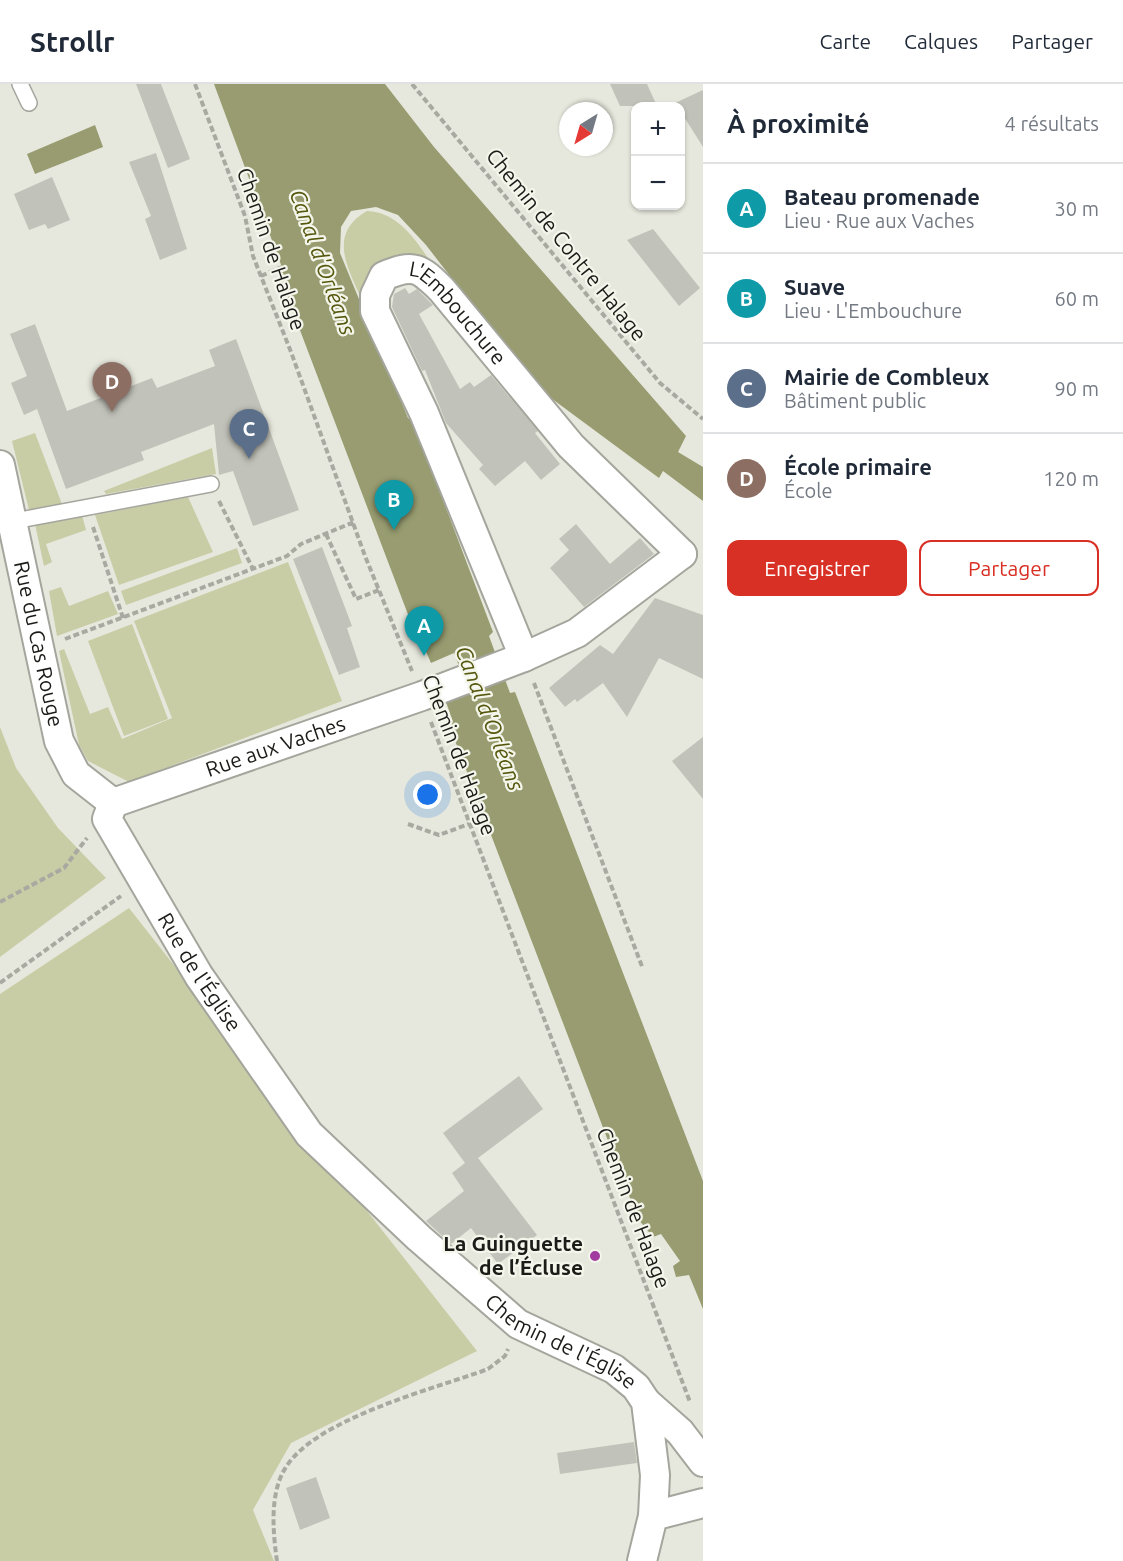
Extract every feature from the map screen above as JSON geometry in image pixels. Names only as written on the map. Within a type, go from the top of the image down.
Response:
[{"type":"street","name":"L'Embouchure","points":[[514,661],[424,413],[375,311],[375,295],[384,276],[403,268],[423,271],[442,290],[571,446],[692,557]]},
{"type":"street","name":"Rue du Cas Rouge","points":[[0,465],[58,741],[76,774],[112,815]]},
{"type":"street","points":[[514,661],[577,633],[692,557]]},
{"type":"street","name":"Rue aux Vaches","points":[[112,815],[514,661]]},
{"type":"street","name":"Rue de l'Église","points":[[112,815],[142,880],[199,976],[309,1134]]},
{"type":"street","name":"Chemin de l'Église","points":[[309,1134],[419,1238],[518,1324],[614,1369],[636,1387],[646,1402],[655,1475],[653,1516],[642,1561]]},
{"type":"street","points":[[646,1402],[680,1432],[703,1462]]},
{"type":"street","points":[[653,1516],[703,1503]]},
{"type":"lane","points":[[20,84],[29,103]]},
{"type":"lane","points":[[24,519],[211,484]]},
{"type":"path","name":"Chemin de Halage","points":[[195,84],[245,216],[253,256],[379,590],[431,693],[470,824],[690,1397],[692,1415],[680,1432]]},
{"type":"path","name":"Chemin de Contre Halage","points":[[412,84],[660,383],[703,419]]},
{"type":"path","points":[[261,276],[282,267]]},
{"type":"path","points":[[211,484],[253,569]]},
{"type":"path","points":[[86,508],[123,618]]},
{"type":"path","points":[[39,648],[287,556],[301,544],[354,522]]},
{"type":"path","points":[[326,534],[356,599],[379,590]]},
{"type":"path","points":[[514,661],[643,969]]},
{"type":"path","points":[[0,902],[64,868],[84,840],[112,815]]},
{"type":"path","points":[[408,824],[439,835],[470,824]]},
{"type":"path","points":[[0,983],[142,880]]},
{"type":"path","points":[[276,1561],[273,1530],[279,1481],[296,1455],[312,1441],[364,1413],[488,1369],[505,1356],[518,1324]]},
{"type":"shaded area","points":[[367,211],[390,218],[409,233],[439,275],[414,262],[364,305],[348,267],[344,254],[344,242],[347,231],[354,221]]},
{"type":"shaded area","points":[[35,433],[62,504],[29,510],[12,441]]},
{"type":"shaded area","points":[[212,448],[216,474],[106,494],[104,491]]},
{"type":"shaded area","points":[[188,497],[213,552],[119,585],[95,515]]},
{"type":"shaded area","points":[[82,515],[86,530],[46,544],[52,562],[44,566],[35,524]]},
{"type":"shaded area","points":[[237,548],[242,563],[126,605],[121,591]]},
{"type":"shaded area","points":[[288,562],[342,701],[129,782],[88,761],[79,745],[59,651],[64,649],[90,714],[108,707],[122,739],[172,718],[134,621]]},
{"type":"shaded area","points":[[61,587],[69,606],[108,591],[118,614],[57,636],[49,591]]},
{"type":"shaded area","points":[[132,624],[168,719],[124,736],[88,641]]},
{"type":"shaded area","points":[[0,727],[16,768],[58,828],[106,878],[0,957]]},
{"type":"shaded area","points":[[129,908],[477,1351],[291,1443],[253,1510],[274,1561],[0,1561],[0,994]]},
{"type":"water","name":"Canal d'Orléans","points":[[214,84],[385,84],[434,147],[686,436],[678,452],[703,467],[703,501],[663,471],[659,478],[536,387],[426,245],[398,215],[376,207],[351,211],[341,227],[340,253],[408,418],[413,421],[493,632],[489,636],[510,693],[515,692],[703,1181],[703,1309],[689,1275],[676,1277],[673,1266],[680,1261],[661,1234],[653,1237],[638,1219],[449,725],[453,722],[445,699],[468,689],[454,653],[431,663],[424,647],[420,646],[279,275],[283,270]]},
{"type":"water","points":[[95,125],[103,147],[35,174],[27,154]]},
{"type":"building","points":[[136,84],[161,84],[190,159],[168,168]]},
{"type":"building","points":[[610,84],[647,84],[655,102],[631,102],[631,106],[620,106]]},
{"type":"building","points":[[703,90],[703,147],[685,118],[685,102],[677,102]]},
{"type":"building","points":[[156,153],[187,249],[160,260],[145,219],[151,216],[129,162]]},
{"type":"building","points":[[52,177],[70,220],[48,229],[45,224],[29,230],[14,194]]},
{"type":"building","points":[[653,229],[700,288],[679,306],[627,240]]},
{"type":"building","points":[[405,288],[409,294],[417,289],[433,305],[419,314],[460,389],[470,382],[474,387],[491,375],[538,431],[535,433],[560,464],[541,480],[525,461],[495,486],[479,469],[483,465],[446,423],[425,370],[422,371],[392,307],[394,294]]},
{"type":"building","points":[[35,324],[67,411],[152,378],[157,388],[215,366],[209,350],[236,339],[299,510],[253,526],[233,471],[219,475],[214,424],[141,452],[144,460],[66,489],[37,409],[24,415],[11,383],[27,376],[10,334]]},
{"type":"building","points":[[576,524],[610,564],[640,538],[654,554],[584,607],[550,568],[569,550],[559,539]]},
{"type":"building","points":[[322,547],[352,626],[347,628],[360,667],[339,675],[293,559]]},
{"type":"building","points":[[655,598],[703,615],[703,679],[659,658],[627,717],[603,683],[577,702],[575,699],[565,707],[549,688],[600,645],[613,654]]},
{"type":"building","points":[[703,737],[703,799],[672,761]]},
{"type":"building","points":[[519,1076],[543,1109],[478,1158],[537,1235],[498,1264],[471,1228],[451,1244],[426,1221],[464,1191],[452,1173],[465,1163],[443,1133]]},
{"type":"building","points":[[634,1442],[637,1463],[560,1474],[557,1453]]},
{"type":"building","points":[[316,1477],[330,1518],[300,1530],[286,1488]]},
{"type":"place","name":"École primaire","points":[[112,412]]},
{"type":"place","name":"Mairie de Combleux","points":[[249,459]]},
{"type":"place","name":"Suave","points":[[394,530]]},
{"type":"place","name":"Bateau promenade","points":[[424,656]]},
{"type":"place","name":"La Guinguette de l’Écluse","points":[[595,1256]]}]
